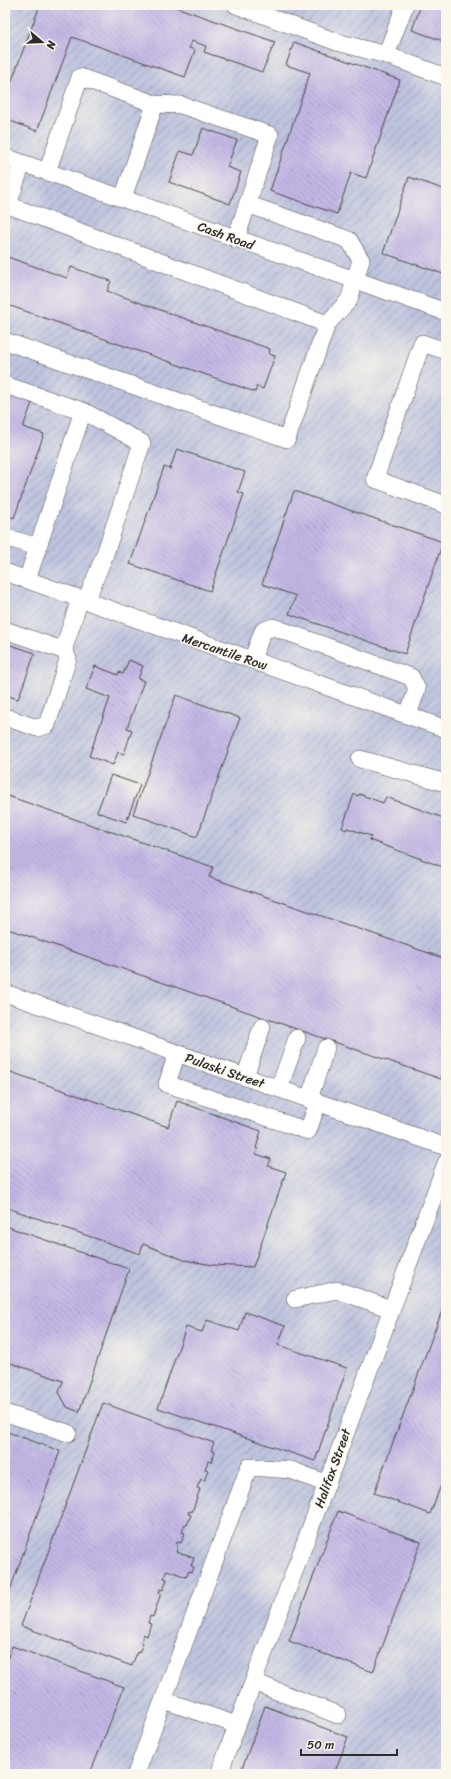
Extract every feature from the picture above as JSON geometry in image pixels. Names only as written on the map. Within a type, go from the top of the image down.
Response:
[{"type":"street","points":[[236,5],[337,42],[386,55],[446,77]]},
{"type":"street","points":[[386,55],[406,5]]},
{"type":"street","points":[[47,172],[80,77],[155,104],[181,105],[270,136],[236,239]]},
{"type":"street","points":[[123,198],[155,104]]},
{"type":"street","name":"Cash Road","points":[[5,158],[446,312]]},
{"type":"street","points":[[22,163],[8,205],[328,324]]},
{"type":"street","points":[[5,340],[287,439],[328,324],[349,300],[361,260],[349,240],[247,204]]},
{"type":"street","points":[[446,351],[422,343],[375,479],[446,505]]},
{"type":"street","points":[[5,385],[83,411],[142,443],[105,554],[83,600],[63,650]]},
{"type":"street","points":[[27,580],[83,411]]},
{"type":"street","points":[[5,537],[38,548]]},
{"type":"street","name":"Mercantile Row","points":[[5,572],[446,728]]},
{"type":"street","points":[[252,660],[263,631],[273,628],[412,677],[416,689],[408,715]]},
{"type":"street","points":[[5,630],[63,650],[65,651],[68,659],[47,725],[37,728],[6,719]]},
{"type":"street","points":[[360,759],[446,783]]},
{"type":"street","name":"Pulaski Street","points":[[5,993],[446,1147]]},
{"type":"street","points":[[245,1077],[262,1027]]},
{"type":"street","points":[[279,1088],[297,1038]]},
{"type":"street","points":[[177,1053],[167,1084],[308,1131],[313,1100],[326,1048]]},
{"type":"street","name":"Halifax Street","points":[[218,1774],[254,1682],[446,1163]]},
{"type":"street","points":[[295,1299],[337,1290],[391,1309]]},
{"type":"street","points":[[5,1413],[68,1434]]},
{"type":"street","points":[[136,1774],[249,1467],[291,1470],[327,1484]]},
{"type":"street","points":[[254,1682],[338,1715]]},
{"type":"street","points":[[163,1700],[237,1725]]},
{"type":"shaded area","points":[[5,5],[446,5],[446,1774],[16,1774],[5,1770]]},
{"type":"building","points":[[40,5],[170,5],[275,42],[262,72],[204,52],[206,46],[192,41],[189,48],[195,50],[185,77],[72,37],[37,131],[5,119],[5,99]]},
{"type":"building","points":[[277,5],[290,5],[288,9]]},
{"type":"building","points":[[421,5],[446,5],[446,42],[412,30]]},
{"type":"building","points":[[294,42],[400,80],[366,178],[351,173],[337,214],[270,191],[310,73],[286,65]]},
{"type":"building","points":[[203,128],[237,140],[227,167],[241,172],[230,204],[169,182],[180,151],[193,155]]},
{"type":"building","points":[[409,177],[446,190],[446,275],[383,253]]},
{"type":"building","points":[[5,256],[67,278],[71,267],[111,281],[107,291],[270,349],[269,354],[275,356],[263,389],[257,386],[255,392],[5,304]]},
{"type":"building","points":[[8,394],[32,403],[23,427],[44,434],[14,518],[5,515],[5,402]]},
{"type":"building","points":[[177,449],[245,472],[238,492],[244,494],[210,591],[130,564],[164,467],[170,469]]},
{"type":"building","points":[[294,491],[443,542],[405,654],[289,614],[296,596],[262,584]]},
{"type":"building","points":[[5,643],[35,653],[18,699],[5,695]]},
{"type":"building","points":[[129,660],[143,666],[138,679],[144,681],[127,728],[132,730],[124,754],[118,752],[113,765],[89,756],[110,698],[86,689],[95,666],[118,675],[119,672],[123,674]]},
{"type":"building","points":[[176,695],[240,718],[197,837],[133,814]]},
{"type":"building","points":[[111,775],[140,785],[126,822],[97,812]]},
{"type":"building","points":[[354,794],[358,796],[359,794],[383,803],[386,797],[446,819],[446,868],[369,840],[371,836],[347,828],[346,830],[342,828]]},
{"type":"building","points":[[5,795],[213,867],[209,877],[446,959],[446,1064],[441,1079],[5,928]]},
{"type":"building","points":[[5,1070],[168,1127],[177,1101],[261,1131],[256,1148],[258,1149],[256,1154],[271,1159],[268,1166],[286,1172],[253,1267],[213,1265],[184,1260],[143,1244],[140,1254],[5,1207]]},
{"type":"building","points":[[5,1226],[129,1269],[79,1412],[67,1407],[59,1392],[63,1381],[5,1361]]},
{"type":"building","points":[[446,1300],[446,1472],[430,1514],[374,1493]]},
{"type":"building","points":[[245,1312],[285,1326],[278,1345],[347,1368],[315,1461],[158,1408],[186,1327],[202,1332],[207,1320],[239,1331]]},
{"type":"building","points":[[103,1403],[214,1443],[211,1450],[215,1452],[211,1462],[208,1461],[205,1469],[208,1470],[204,1481],[201,1479],[197,1488],[200,1489],[192,1512],[189,1511],[188,1514],[191,1515],[182,1532],[185,1533],[181,1543],[177,1542],[176,1545],[178,1546],[176,1552],[194,1558],[191,1566],[194,1567],[192,1572],[189,1571],[186,1577],[167,1570],[164,1578],[167,1579],[163,1590],[160,1589],[159,1592],[161,1593],[153,1617],[150,1616],[148,1623],[151,1624],[147,1636],[143,1634],[141,1642],[143,1643],[139,1653],[137,1652],[132,1666],[21,1626]]},
{"type":"building","points":[[5,1431],[60,1451],[5,1604]]},
{"type":"building","points":[[338,1511],[421,1542],[373,1672],[289,1641]]},
{"type":"building","points":[[12,1646],[124,1687],[90,1774],[18,1774],[5,1769],[5,1665]]},
{"type":"building","points":[[265,1706],[348,1737],[334,1774],[240,1774]]}]
